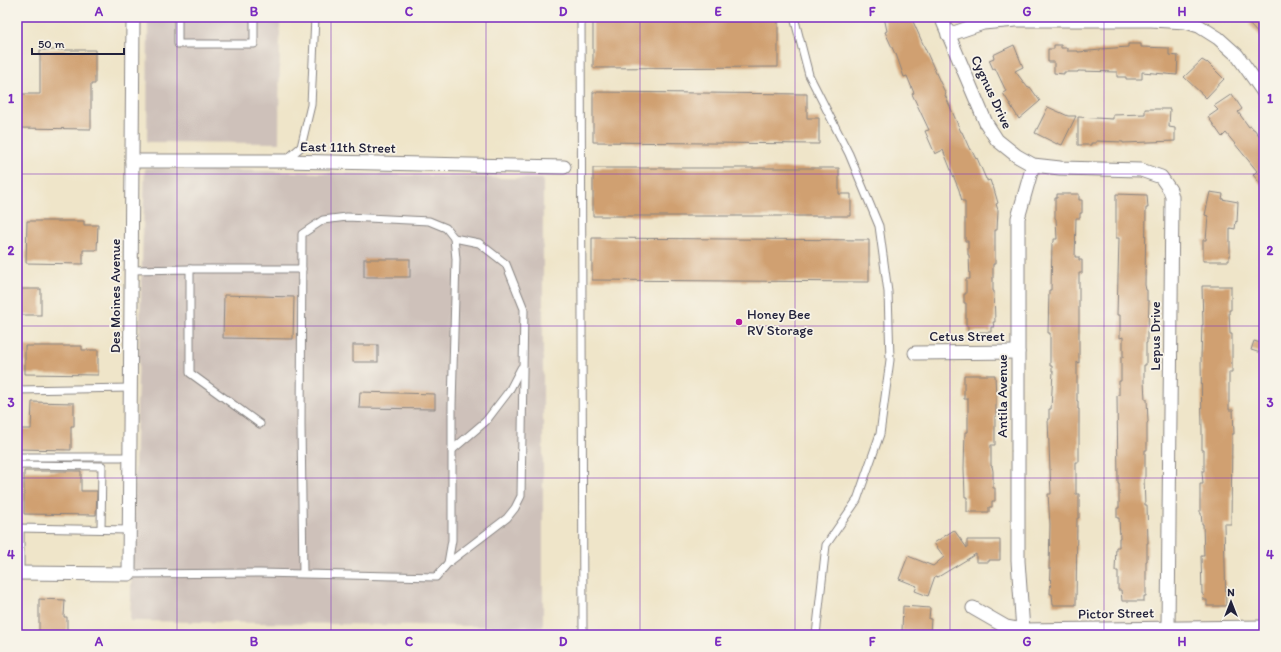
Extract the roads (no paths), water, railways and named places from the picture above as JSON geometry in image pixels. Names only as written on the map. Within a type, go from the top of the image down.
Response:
[{"type":"street","name":"Des Moines Avenue","points":[[129,574],[133,17]]},
{"type":"street","name":"Cygnus Drive","points":[[941,17],[986,124],[997,140],[1017,156],[1033,165]]},
{"type":"street","points":[[948,35],[983,23],[1016,20],[1151,20],[1186,22],[1199,26],[1218,38],[1236,56],[1264,93]]},
{"type":"street","name":"East 11th Street","points":[[132,161],[284,161],[564,167]]},
{"type":"street","name":"Antila Avenue","points":[[1023,630],[1018,561],[1018,218],[1033,165]]},
{"type":"street","name":"Lepus Drive","points":[[1033,165],[1060,168],[1141,170],[1161,177],[1170,190],[1172,197],[1168,628]]},
{"type":"street","name":"Cetus Street","points":[[915,353],[1018,352]]},
{"type":"street","points":[[19,573],[129,574]]},
{"type":"street","name":"Pictor Street","points":[[973,608],[1006,627],[1023,630],[1264,627]]},
{"type":"lane","points":[[178,17],[178,44],[254,44],[254,17]]},
{"type":"lane","points":[[284,161],[301,147],[312,105],[315,17]]},
{"type":"lane","points":[[581,17],[583,635]]},
{"type":"lane","points":[[794,17],[809,76],[849,154],[879,226],[888,292],[890,360],[880,434],[857,500],[826,544],[816,635]]},
{"type":"lane","points":[[303,574],[301,426],[302,234],[323,220],[347,217],[429,221],[446,228],[454,238],[456,259],[452,450],[452,540],[448,563]]},
{"type":"lane","points":[[129,574],[303,574],[436,577],[448,563],[507,518],[521,496],[524,309],[506,264],[479,242],[454,238]]},
{"type":"lane","points":[[131,270],[302,270]]},
{"type":"lane","points":[[190,270],[190,373],[260,424]]},
{"type":"lane","points":[[452,450],[486,421],[509,391],[522,366]]},
{"type":"lane","points":[[17,390],[131,388]]},
{"type":"lane","points":[[17,457],[130,457]]},
{"type":"lane","points":[[17,465],[102,466],[101,529]]},
{"type":"lane","points":[[19,573],[19,528],[130,530]]},
{"type":"place","name":"Honey Bee RV Storage","points":[[739,322]]}]
